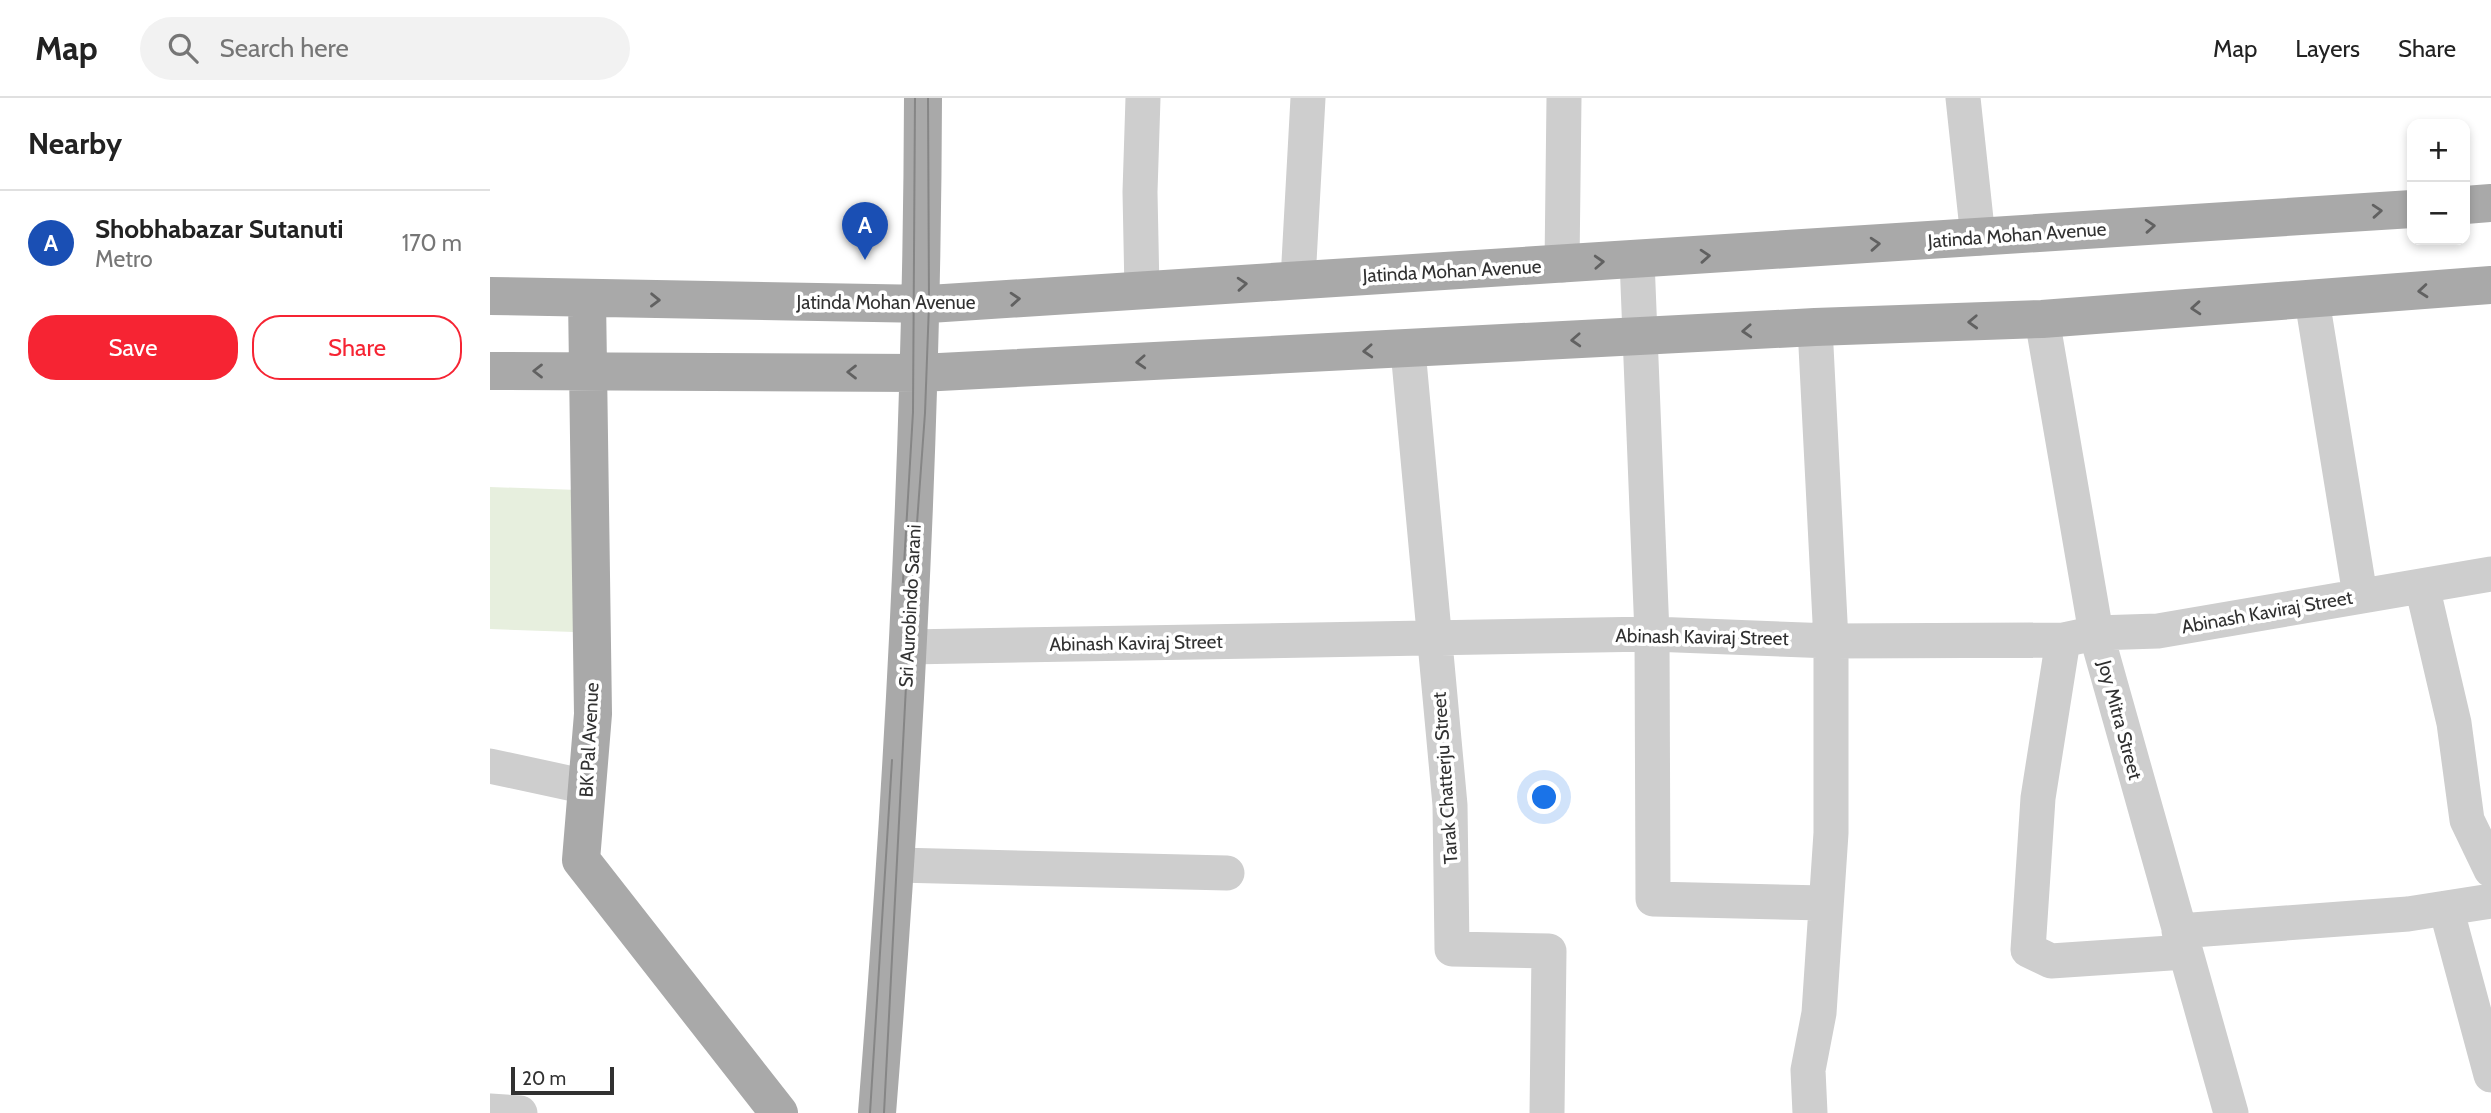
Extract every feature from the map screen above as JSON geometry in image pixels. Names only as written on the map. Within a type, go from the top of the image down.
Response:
[{"type":"main road","name":"Sri Aurobindo Sarani","points":[[877,1113],[897,865],[908,647],[922,304],[923,98]]},
{"type":"main road","points":[[2470,205],[2491,203]]},
{"type":"main road","name":"Jatinda Mohan Avenue","points":[[490,296],[922,304],[2407,209]]},
{"type":"main road","points":[[490,371],[920,373],[1815,327],[2042,319],[2491,285]]},
{"type":"main road","name":"BK Pal Avenue","points":[[587,298],[593,714],[581,860],[779,1113]]},
{"type":"street","points":[[1142,291],[1140,192],[1143,98]]},
{"type":"street","points":[[1298,280],[1308,98]]},
{"type":"street","points":[[1562,265],[1563,98]]},
{"type":"street","points":[[1964,98],[1978,238]]},
{"type":"street","points":[[1637,260],[1653,634],[1653,899],[1826,903]]},
{"type":"street","points":[[2312,300],[2360,595]]},
{"type":"street","name":"Joy Mitra Street","points":[[2042,319],[2080,637],[2182,941],[2231,1113]]},
{"type":"street","points":[[1810,1113],[1808,1070],[1819,1013],[1831,834],[1830,641],[1815,327]]},
{"type":"street","name":"Tarak Chatterju Street","points":[[1408,349],[1450,805],[1452,949],[1549,951],[1547,1113]]},
{"type":"street","name":"Abinash Kaviraj Street","points":[[908,647],[1434,640],[1653,634],[1830,641],[2080,637],[2158,631],[2491,574]]},
{"type":"street","points":[[2421,586],[2454,723],[2467,820],[2491,870]]},
{"type":"street","points":[[2080,637],[2038,798],[2028,950],[2051,961],[2182,941],[2409,914],[2491,901]]},
{"type":"street","points":[[490,766],[587,788]]},
{"type":"street","points":[[897,865],[1227,873]]},
{"type":"street","points":[[2446,908],[2491,1075]]},
{"type":"street","points":[[490,1111],[520,1113]]},
{"type":"green space","points":[[490,487],[578,490],[574,632],[490,629]]},
{"type":"tram line","points":[[903,582],[913,412],[915,98]]},
{"type":"tram line","points":[[884,1113],[908,647],[925,413],[929,304],[928,98]]},
{"type":"tram line","points":[[870,1113],[892,760]]},
{"type":"place","name":"Shobhabazar Sutanuti","points":[[865,260]]}]
